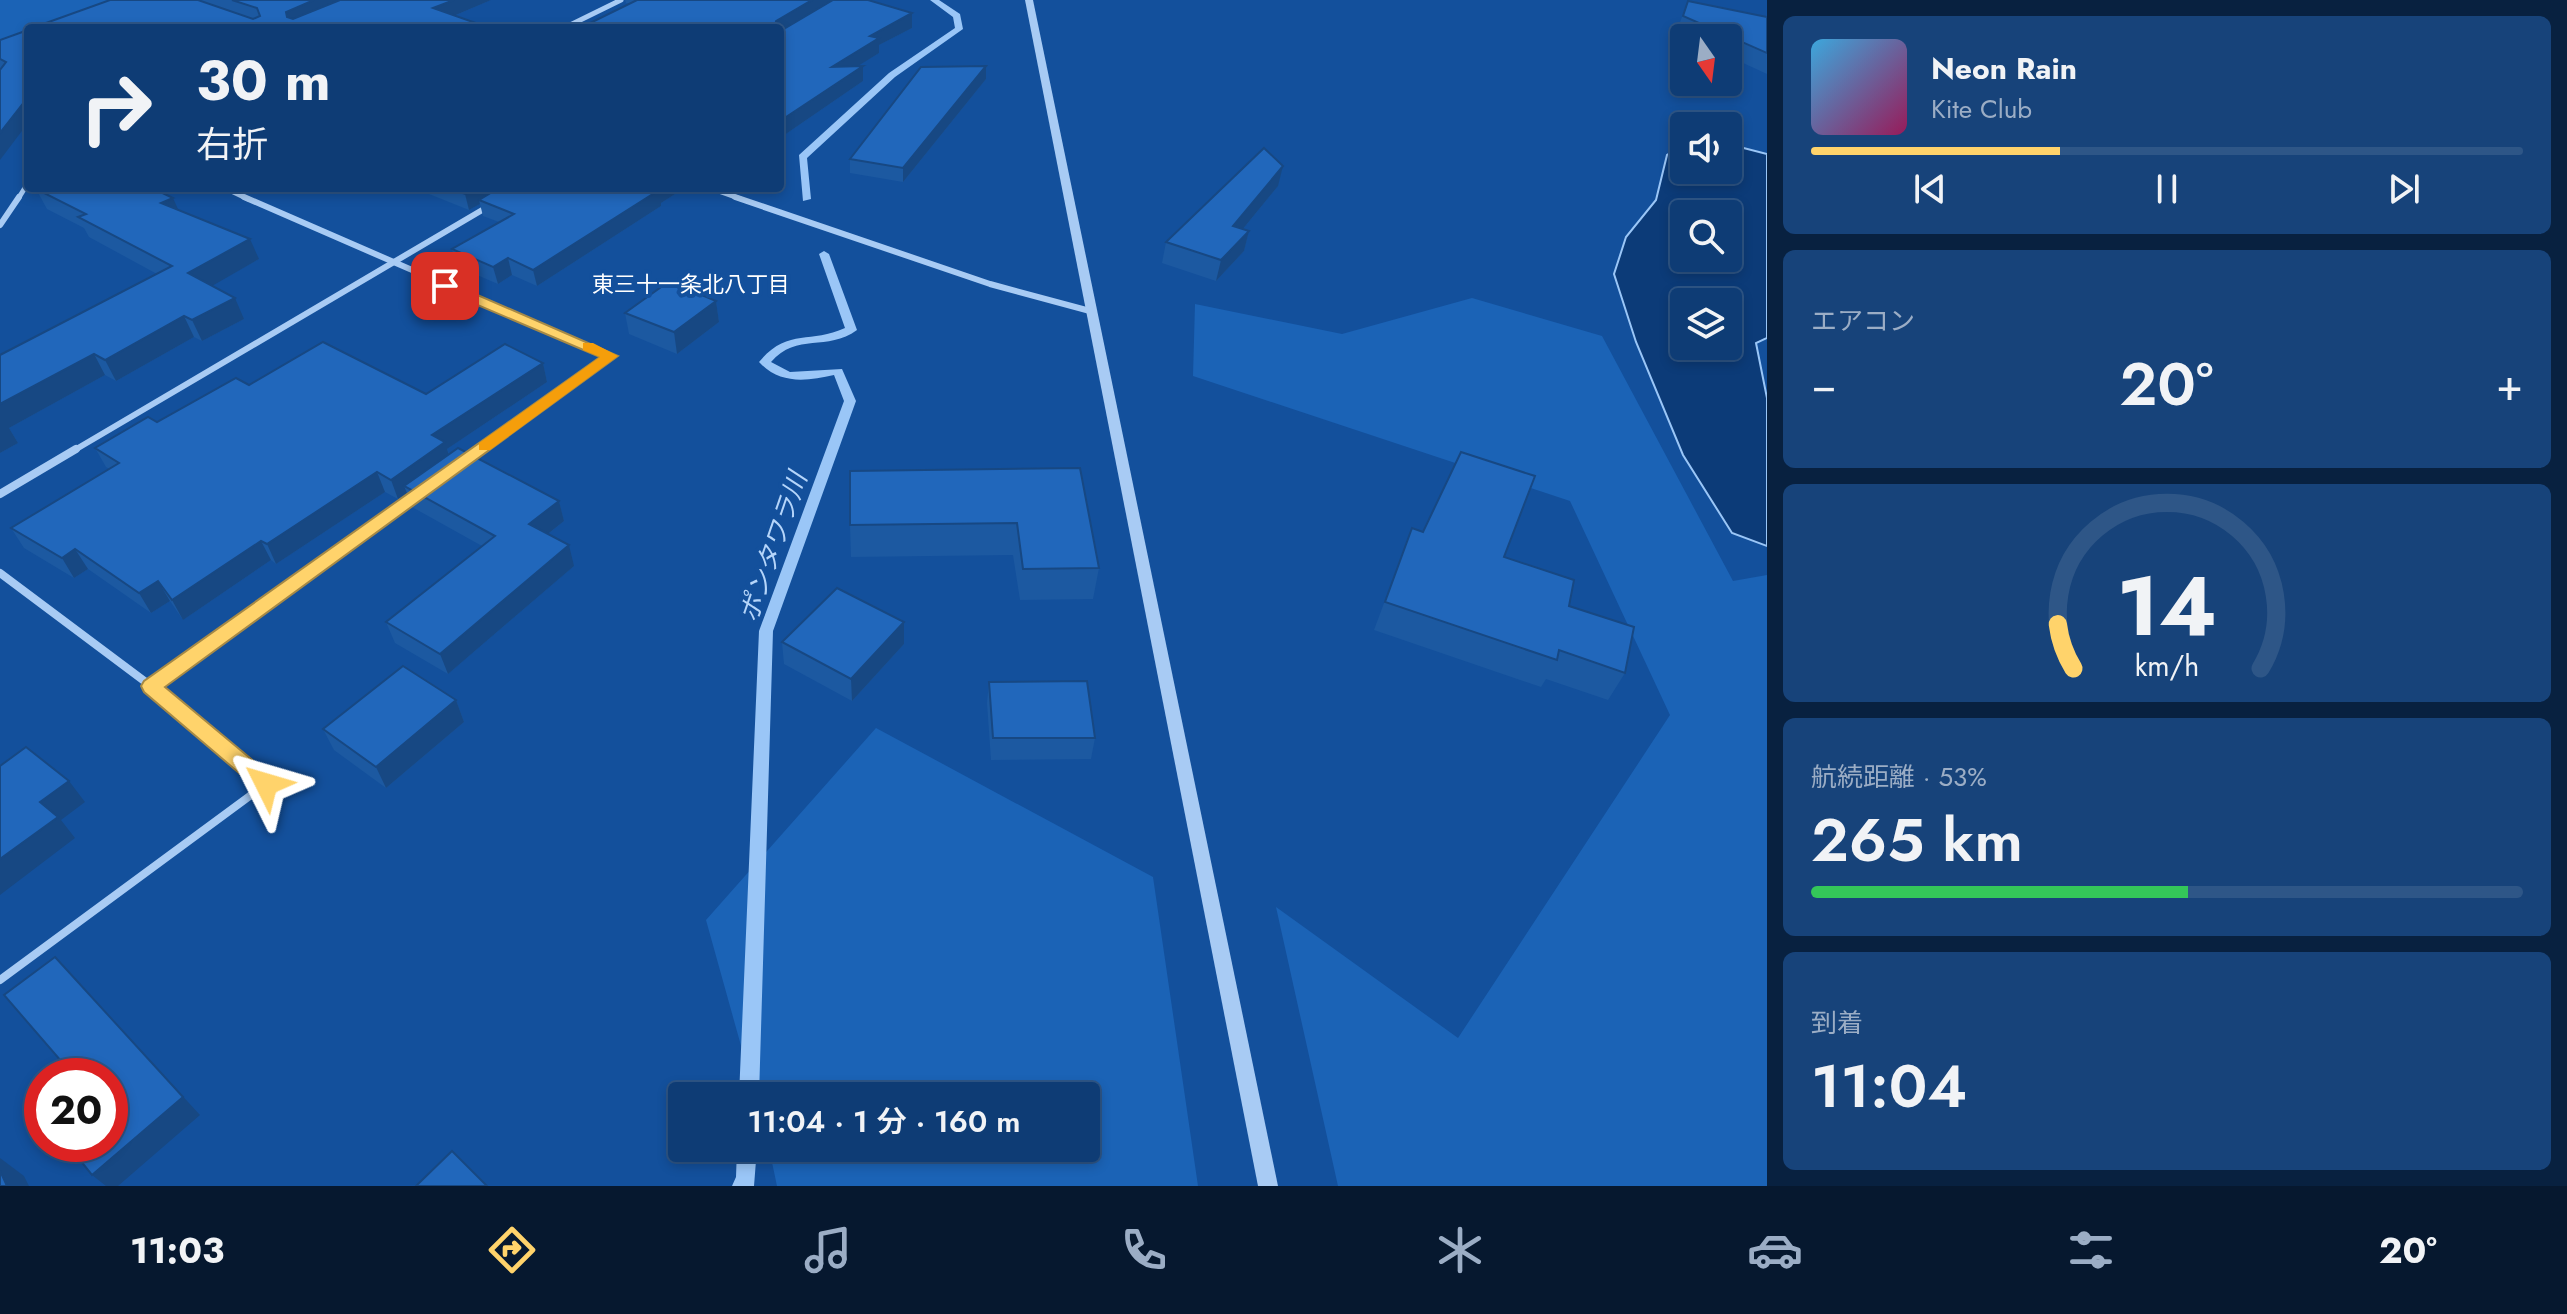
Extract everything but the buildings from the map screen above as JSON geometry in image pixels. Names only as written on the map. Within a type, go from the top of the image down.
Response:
[{"type":"street","points":[[572,24],[621,0]]},
{"type":"street","points":[[1029,0],[1268,1186]]},
{"type":"street","points":[[0,225],[24,189]]},
{"type":"street","points":[[234,192],[390,263],[610,356],[457,466]]},
{"type":"street","points":[[722,192],[990,284],[1090,311]]},
{"type":"street","points":[[0,494],[494,203]]},
{"type":"street","points":[[0,573],[151,686],[419,494]]},
{"type":"lane","points":[[0,980],[266,784],[151,686]]},
{"type":"shaded area","points":[[0,0],[140,0],[68,24],[24,24],[24,38],[0,47]]},
{"type":"shaded area","points":[[1742,148],[1767,154],[1767,338],[1756,343],[1767,398],[1767,546],[1732,533],[1683,455],[1636,342],[1614,274],[1626,237],[1656,200],[1670,153],[1670,184],[1742,184]]},
{"type":"shaded area","points":[[1472,298],[1602,336],[1733,581],[1767,575],[1767,1186],[1338,1186],[1276,907],[1458,1038],[1670,715],[1570,501],[1193,376],[1195,304],[1342,334]]},
{"type":"shaded area","points":[[876,728],[1153,877],[1198,1186],[777,1186],[772,1162],[1100,1162],[1100,1082],[751,1082],[706,920]]},
{"type":"waterway","name":"ポンタワラ川","points":[[806,199],[802,157],[892,75],[959,29],[957,16],[934,0]]},
{"type":"waterway","name":"ポンタワラ川","points":[[750,1082],[766,631],[850,401],[838,371],[790,376],[765,362],[786,343],[830,338],[851,330],[824,254]]},
{"type":"waterway","name":"ポンタワラ川","points":[[742,1186],[746,1181],[747,1162]]},
{"type":"slow traffic","points":[[484,446],[610,356],[588,346]]},
{"type":"district","name":"東三十一条北八丁目","points":[[691,284]]},
{"type":"route","points":[[266,784],[151,686],[610,356],[445,286]]}]
